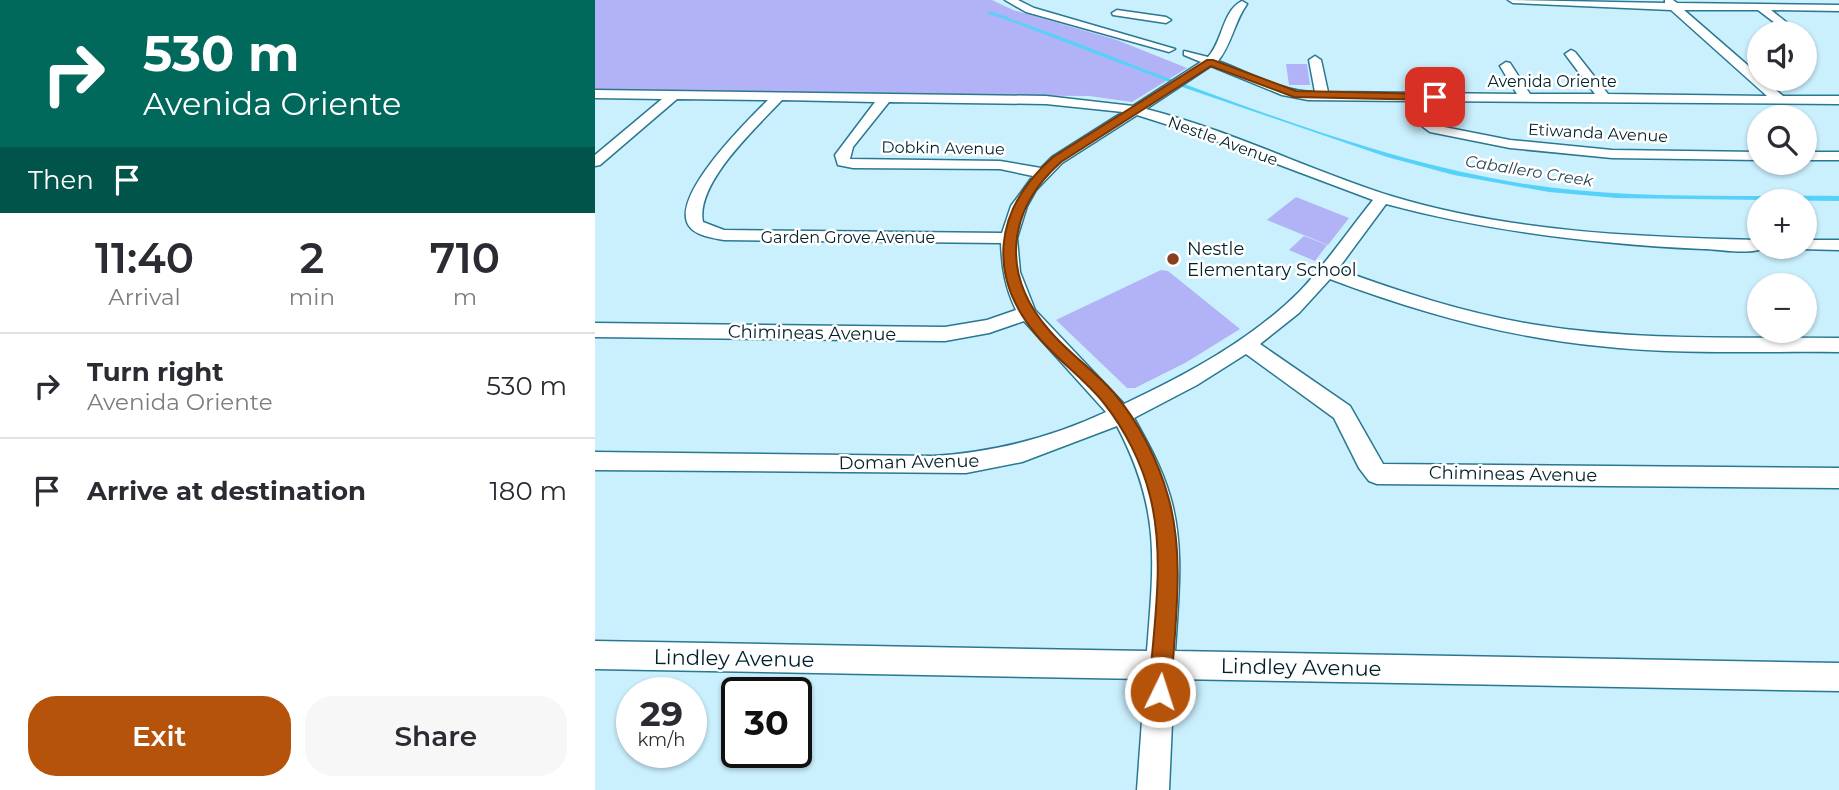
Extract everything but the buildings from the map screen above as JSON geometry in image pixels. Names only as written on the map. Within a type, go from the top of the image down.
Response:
[{"type":"street","name":"Avenida Oriente","points":[[1010,0],[1030,10],[1169,49],[1167,52],[1172,55],[1188,53],[1287,92],[1322,96],[1839,100]]},
{"type":"street","points":[[1099,28],[1117,13],[1119,6],[1116,0]]},
{"type":"street","points":[[1153,790],[1167,556],[1159,497],[1143,454],[1121,414],[1107,395],[1044,334],[1027,313],[1016,291],[1011,272],[1009,238],[1019,206],[1042,173],[1077,146],[1210,62],[1223,49],[1237,2],[1258,0]]},
{"type":"street","points":[[1513,0],[1839,8]]},
{"type":"street","points":[[1670,3],[1780,100]]},
{"type":"street","points":[[1760,7],[1779,21]]},
{"type":"street","points":[[1826,8],[1839,16]]},
{"type":"street","points":[[1117,13],[1166,20]]},
{"type":"street","points":[[1315,60],[1322,96]]},
{"type":"street","points":[[1573,62],[1605,99]]},
{"type":"street","points":[[1506,66],[1526,98]]},
{"type":"street","name":"Nestle Avenue","points":[[595,94],[1046,100],[1134,110],[1383,198],[1460,218],[1584,237],[1645,243],[1747,244]]},
{"type":"street","points":[[595,162],[674,95]]},
{"type":"street","name":"Garden Grove Avenue","points":[[779,96],[723,156],[707,178],[693,210],[693,219],[703,229],[725,235],[1009,238]]},
{"type":"street","name":"Dobkin Avenue","points":[[886,97],[847,146],[842,155],[843,162],[1000,165],[1042,173]]},
{"type":"street","name":"Etiwanda Avenue","points":[[1412,97],[1420,118],[1435,129],[1484,140],[1601,153],[1747,156]]},
{"type":"street","points":[[1817,156],[1839,156]]},
{"type":"street","name":"Doman Avenue","points":[[595,461],[933,465],[986,461],[1047,445],[1121,414],[1199,373],[1246,344],[1291,309],[1328,272],[1383,198]]},
{"type":"street","points":[[1817,245],[1839,245]]},
{"type":"street","points":[[1328,272],[1390,296],[1448,313],[1570,337],[1644,342],[1839,345]]},
{"type":"street","name":"Chimineas Avenue","points":[[595,330],[944,334],[989,326],[1027,313]]},
{"type":"street","name":"Chimineas Avenue","points":[[1246,344],[1342,412],[1353,427],[1369,467],[1377,474],[1839,478]]},
{"type":"street","name":"Lindley Avenue","points":[[595,655],[1839,677]]},
{"type":"shaded area","points":[[595,0],[992,0],[1013,10],[1117,40],[1187,68],[1132,102],[1089,96],[595,92]]},
{"type":"shaded area","points":[[1002,18],[1046,31],[1285,120],[1405,158],[1530,185],[1618,193],[1747,196],[1747,200],[1617,198],[1549,192],[1454,175],[1387,157],[1185,88]]},
{"type":"shaded area","points":[[1286,64],[1307,64],[1310,85],[1289,85]]},
{"type":"shaded area","points":[[1817,196],[1839,196],[1839,201],[1817,201]]},
{"type":"shaded area","points":[[1296,197],[1349,218],[1328,245],[1267,220]]},
{"type":"shaded area","points":[[1304,236],[1327,245],[1315,261],[1289,250]]},
{"type":"shaded area","points":[[1161,270],[1168,271],[1240,329],[1185,363],[1135,388],[1127,388],[1056,320]]},
{"type":"waterway","name":"Caballero Creek","points":[[989,13],[1007,18]]},
{"type":"place","name":"Nestle Elementary School","points":[[1173,259]]},
{"type":"route","points":[[1160,692],[1167,556],[1159,497],[1143,454],[1121,414],[1107,395],[1032,321],[1022,305],[1011,272],[1009,253],[1012,222],[1019,206],[1042,173],[1057,160],[1210,62],[1294,94],[1435,97]]}]
